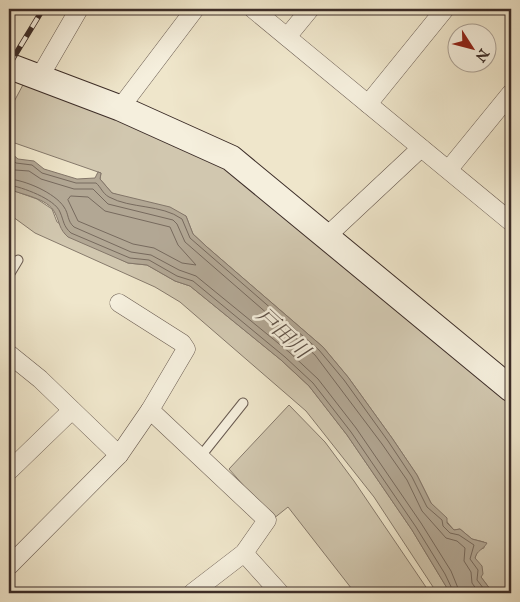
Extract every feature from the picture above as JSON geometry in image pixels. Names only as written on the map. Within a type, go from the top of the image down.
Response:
[{"type":"street","points":[[39,78],[79,9]]},
{"type":"street","points":[[120,108],[195,9]]},
{"type":"street","points":[[253,9],[511,222]]},
{"type":"street","points":[[287,37],[310,9]]},
{"type":"street","points":[[368,104],[444,9]]},
{"type":"street","points":[[9,66],[120,108],[232,158],[511,389]]},
{"type":"street","points":[[449,169],[511,93]]},
{"type":"street","points":[[327,236],[421,148]]},
{"type":"street","points":[[9,566],[118,454],[150,410],[186,349],[182,343],[119,303]]},
{"type":"street","points":[[9,354],[118,454]]},
{"type":"street","points":[[9,471],[72,410]]},
{"type":"street","points":[[150,410],[267,520],[244,553],[192,593]]},
{"type":"street","points":[[244,553],[280,593]]},
{"type":"lane","points":[[9,275],[18,260]]},
{"type":"lane","points":[[200,457],[243,403]]},
{"type":"shaded area","points":[[25,81],[231,168],[490,384],[511,405],[511,593],[493,593],[481,577],[475,558],[478,550],[484,548],[484,542],[472,539],[460,529],[454,530],[431,503],[417,475],[392,438],[348,377],[323,347],[193,234],[186,216],[112,193],[100,179],[101,173],[9,141],[9,111]]},
{"type":"shaded area","points":[[9,189],[37,199],[52,209],[57,222],[110,254],[128,263],[147,265],[175,281],[190,286],[281,360],[309,386],[347,435],[412,530],[450,593],[437,593],[374,497],[306,411],[180,302],[155,287],[35,233],[9,214]]},
{"type":"shaded area","points":[[289,405],[325,442],[354,481],[430,593],[355,593],[288,507],[273,519],[229,469]]},
{"type":"water","name":"戸田川","points":[[9,147],[10,152],[18,159],[34,161],[44,169],[77,179],[95,178],[98,172],[101,173],[100,179],[112,193],[170,207],[186,216],[193,234],[323,347],[348,377],[392,438],[417,475],[431,503],[447,518],[447,523],[454,530],[460,529],[472,539],[487,543],[477,553],[475,558],[482,566],[483,574],[481,577],[493,593],[450,593],[412,530],[347,435],[309,386],[281,360],[190,286],[175,281],[147,265],[128,263],[68,237],[61,229],[52,208],[41,200],[9,189]]},
{"type":"railway","points":[[9,65],[43,9]]}]
